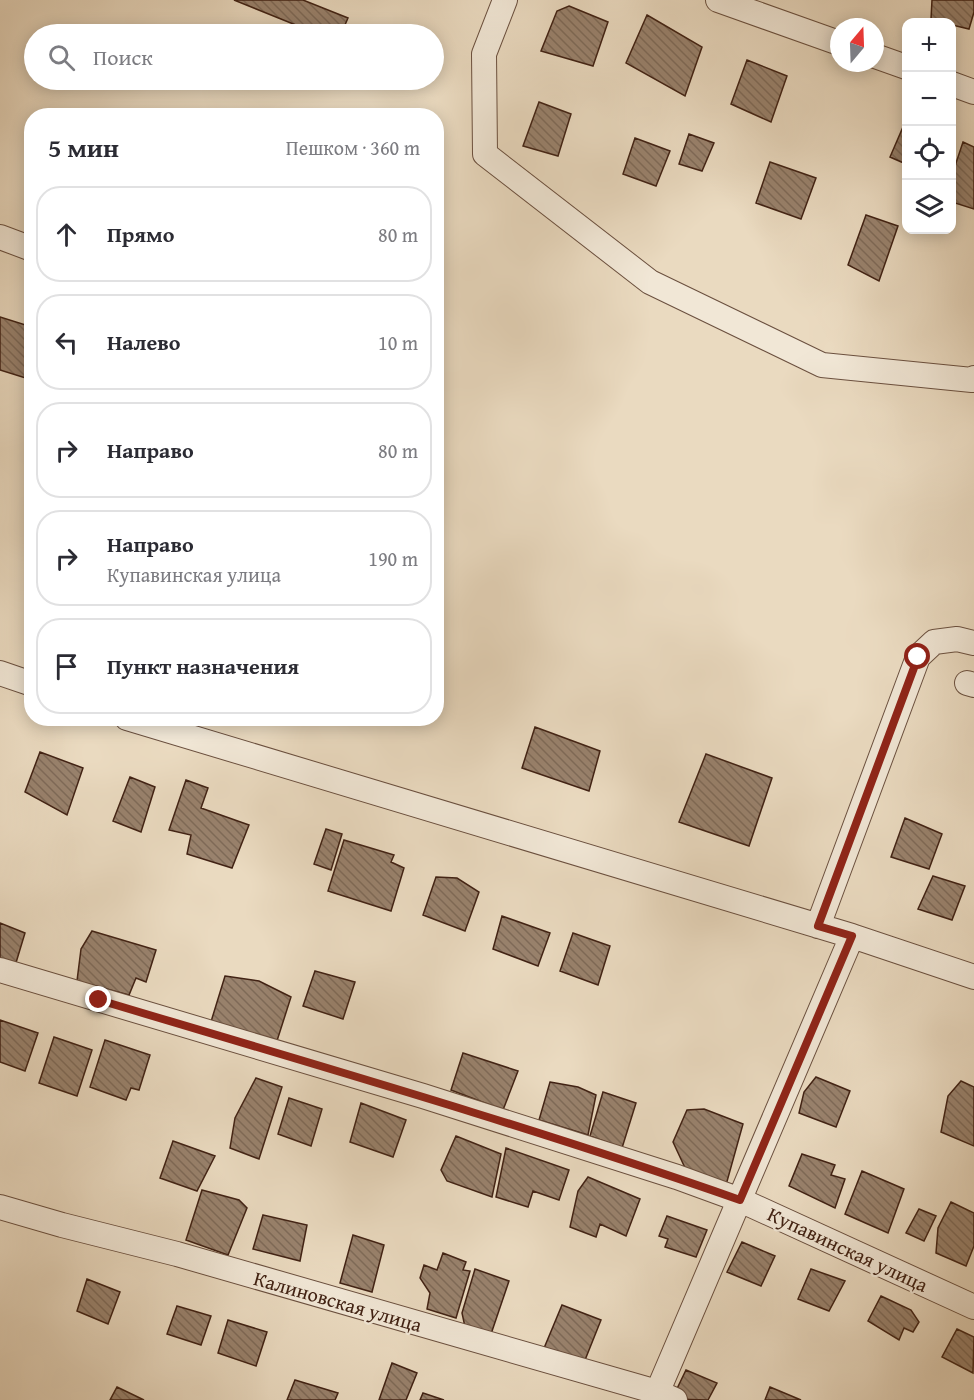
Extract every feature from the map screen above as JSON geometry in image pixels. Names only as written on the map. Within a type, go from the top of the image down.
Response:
[{"type":"street","points":[[505,0],[484,54],[485,154],[650,282],[822,365],[972,380],[974,378]]},
{"type":"street","points":[[718,0],[830,40]]},
{"type":"street","points":[[884,59],[902,66]]},
{"type":"street","points":[[956,86],[974,92]]},
{"type":"street","points":[[0,237],[24,246]]},
{"type":"street","points":[[818,926],[918,657],[934,642],[957,639],[974,643]]},
{"type":"street","points":[[0,673],[24,681]]},
{"type":"street","points":[[154,726],[852,936],[974,977]]},
{"type":"street","points":[[662,1397],[740,1200],[852,936]]},
{"type":"street","name":"Купавинская улица","points":[[0,970],[423,1096],[677,1177],[740,1200],[974,1307]]},
{"type":"street","name":"Калиновская улица","points":[[0,1207],[177,1254],[662,1397]]},
{"type":"building","points":[[234,0],[303,0],[348,18],[345,24],[293,24]]},
{"type":"building","points":[[932,0],[974,0],[974,12],[969,29],[956,26],[956,18],[931,18]]},
{"type":"building","points":[[569,6],[608,22],[593,66],[541,51],[557,11]]},
{"type":"building","points":[[647,15],[702,47],[685,96],[626,63]]},
{"type":"building","points":[[747,60],[787,76],[771,122],[731,104]]},
{"type":"building","points":[[539,102],[571,114],[558,156],[523,146]]},
{"type":"building","points":[[902,129],[902,162],[890,157]]},
{"type":"building","points":[[689,134],[714,143],[702,171],[679,164]]},
{"type":"building","points":[[635,138],[670,151],[656,186],[623,174]]},
{"type":"building","points":[[963,142],[974,147],[974,209],[956,203],[956,163]]},
{"type":"building","points":[[770,162],[816,178],[801,219],[756,203]]},
{"type":"building","points":[[866,215],[898,226],[879,281],[848,265]]},
{"type":"building","points":[[0,317],[24,324],[24,378],[0,370]]},
{"type":"building","points":[[535,727],[600,751],[589,791],[522,768]]},
{"type":"building","points":[[40,752],[83,768],[67,815],[25,792]]},
{"type":"building","points":[[706,754],[772,778],[749,846],[679,822]]},
{"type":"building","points":[[130,777],[155,787],[141,832],[113,821]]},
{"type":"building","points":[[186,780],[208,788],[201,808],[249,825],[232,868],[187,854],[191,835],[169,830]]},
{"type":"building","points":[[905,818],[942,834],[929,869],[891,857]]},
{"type":"building","points":[[326,829],[342,834],[331,870],[314,864]]},
{"type":"building","points":[[344,840],[394,855],[391,862],[404,868],[391,911],[328,891]]},
{"type":"building","points":[[933,876],[965,886],[952,920],[918,909]]},
{"type":"building","points":[[436,877],[457,878],[479,892],[465,931],[423,915]]},
{"type":"building","points":[[502,916],[550,933],[538,966],[493,949]]},
{"type":"building","points":[[0,923],[25,933],[15,966],[0,961]]},
{"type":"building","points":[[92,931],[156,950],[146,982],[136,978],[129,995],[77,981],[81,949]]},
{"type":"building","points":[[573,933],[610,946],[598,985],[560,971]]},
{"type":"building","points":[[315,971],[355,982],[343,1019],[303,1006]]},
{"type":"building","points":[[225,976],[259,981],[291,997],[275,1047],[210,1025]]},
{"type":"building","points":[[0,1020],[38,1033],[25,1071],[0,1062]]},
{"type":"building","points":[[54,1037],[92,1050],[77,1096],[39,1083]]},
{"type":"building","points":[[105,1040],[150,1055],[139,1090],[131,1088],[126,1100],[90,1087]]},
{"type":"building","points":[[463,1053],[518,1071],[503,1110],[451,1090]]},
{"type":"building","points":[[816,1077],[850,1091],[836,1127],[799,1113],[804,1092]]},
{"type":"building","points":[[256,1078],[282,1087],[259,1159],[230,1148],[235,1118]]},
{"type":"building","points":[[961,1081],[974,1087],[974,1146],[941,1132],[948,1096]]},
{"type":"building","points":[[550,1082],[578,1087],[596,1095],[588,1135],[539,1120]]},
{"type":"building","points":[[603,1092],[636,1103],[622,1148],[590,1136]]},
{"type":"building","points":[[289,1098],[322,1109],[311,1146],[278,1134]]},
{"type":"building","points":[[361,1103],[406,1120],[393,1157],[350,1142]]},
{"type":"building","points":[[704,1109],[743,1124],[726,1185],[686,1170],[673,1142],[687,1110]]},
{"type":"building","points":[[456,1136],[501,1154],[492,1197],[447,1181],[441,1170]]},
{"type":"building","points":[[173,1141],[215,1156],[197,1191],[160,1178]]},
{"type":"building","points":[[506,1148],[569,1170],[559,1200],[533,1191],[528,1207],[496,1197]]},
{"type":"building","points":[[802,1154],[835,1165],[831,1175],[845,1179],[835,1208],[789,1186]]},
{"type":"building","points":[[862,1171],[904,1189],[888,1233],[845,1214]]},
{"type":"building","points":[[588,1177],[640,1199],[626,1236],[600,1224],[596,1237],[570,1227],[578,1191]]},
{"type":"building","points":[[202,1190],[239,1200],[247,1208],[228,1255],[186,1240]]},
{"type":"building","points":[[951,1202],[974,1213],[974,1246],[966,1266],[936,1253],[938,1228]]},
{"type":"building","points":[[919,1209],[936,1216],[924,1241],[906,1233]]},
{"type":"building","points":[[263,1215],[307,1225],[300,1261],[253,1249]]},
{"type":"building","points":[[667,1216],[707,1230],[696,1257],[665,1247],[668,1239],[659,1236]]},
{"type":"building","points":[[353,1235],[384,1245],[372,1292],[340,1283]]},
{"type":"building","points":[[742,1242],[775,1256],[761,1286],[727,1272]]},
{"type":"building","points":[[443,1253],[466,1262],[463,1270],[470,1271],[456,1318],[427,1309],[430,1293],[420,1278],[424,1265],[437,1270]]},
{"type":"building","points":[[475,1269],[509,1281],[491,1334],[465,1327],[462,1313]]},
{"type":"building","points":[[811,1269],[845,1281],[829,1311],[798,1299]]},
{"type":"building","points":[[87,1279],[120,1292],[108,1324],[77,1311]]},
{"type":"building","points":[[881,1296],[911,1310],[919,1322],[913,1332],[904,1328],[899,1340],[868,1321]]},
{"type":"building","points":[[562,1305],[601,1320],[583,1365],[542,1353]]},
{"type":"building","points":[[177,1306],[211,1316],[201,1345],[167,1334]]},
{"type":"building","points":[[228,1320],[267,1332],[256,1366],[218,1353]]},
{"type":"building","points":[[957,1329],[974,1337],[973,1373],[942,1357]]},
{"type":"building","points":[[392,1363],[417,1373],[406,1400],[379,1400]]},
{"type":"building","points":[[686,1370],[717,1383],[708,1400],[672,1399]]},
{"type":"building","points":[[295,1380],[338,1393],[335,1400],[287,1400]]},
{"type":"building","points":[[117,1387],[144,1400],[110,1400]]},
{"type":"building","points":[[770,1387],[801,1400],[765,1400]]},
{"type":"building","points":[[423,1393],[444,1400],[420,1400]]},
{"type":"route","points":[[99,1000],[423,1096],[677,1177],[740,1200],[852,936],[818,926],[918,657]]}]
